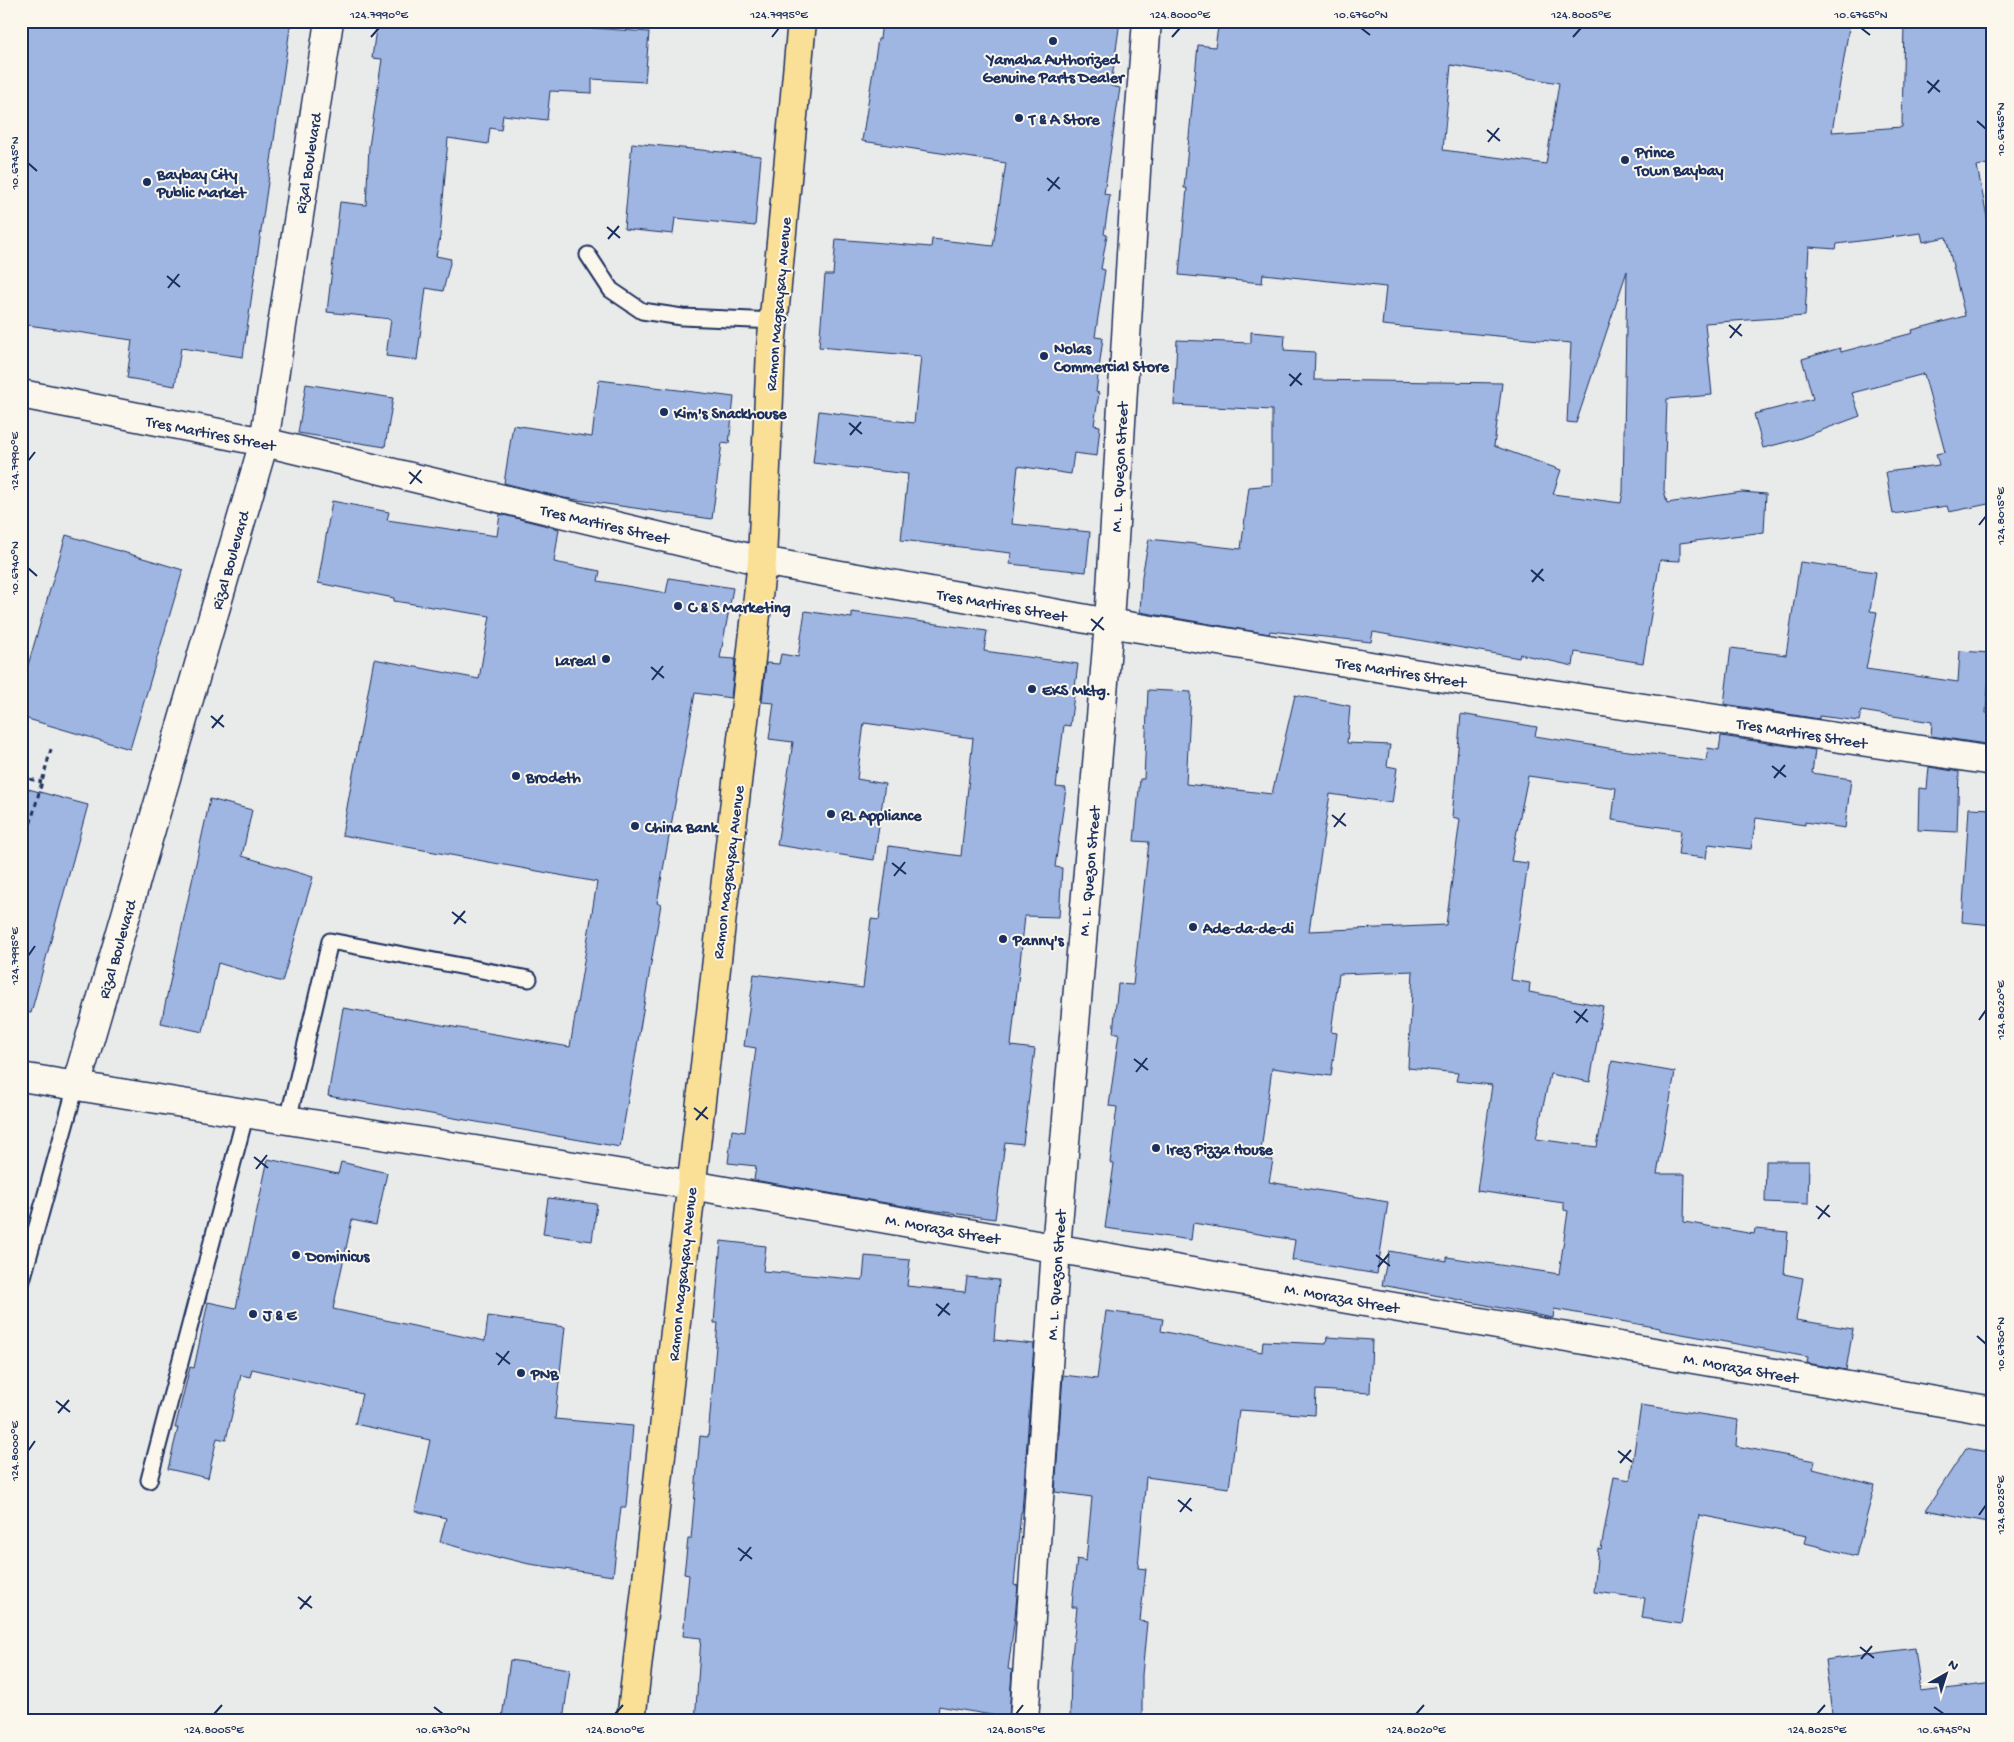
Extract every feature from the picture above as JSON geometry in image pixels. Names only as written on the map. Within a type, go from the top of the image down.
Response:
[{"type":"main road","name":"Ramon Magsaysay Avenue","points":[[631,1721],[690,1185],[762,561],[774,321],[802,21]]},
{"type":"street","name":"Rizal Boulevard","points":[[76,1086],[264,442],[329,21]]},
{"type":"street","name":"M. L. Quezon Street","points":[[1024,1721],[1056,1248],[1109,623],[1138,131],[1147,21]]},
{"type":"street","name":"Tres Martires Street","points":[[21,394],[264,442],[762,561],[1109,623],[1418,674],[1993,761]]},
{"type":"street","name":"M. Moraza Street","points":[[21,1078],[690,1185],[1993,1411]]},
{"type":"lane","points":[[588,255],[611,290],[642,311],[692,317],[774,321]]},
{"type":"lane","points":[[288,1120],[330,941],[529,979]]},
{"type":"lane","points":[[21,1284],[76,1086]]},
{"type":"lane","points":[[149,1480],[246,1114]]},
{"type":"path","points":[[21,858],[51,749]]},
{"type":"path","points":[[21,777],[42,782]]},
{"type":"building","name":"Baybay City Public Market","points":[[21,21],[291,21],[243,357],[181,348],[175,386],[127,378],[132,340],[21,324]]},
{"type":"building","points":[[377,21],[577,21],[577,27],[649,32],[645,82],[592,79],[592,93],[550,91],[547,120],[503,115],[501,130],[490,128],[488,144],[448,138],[440,237],[436,256],[451,259],[443,291],[426,288],[417,360],[386,356],[391,319],[327,312],[340,202],[366,205],[369,147],[382,59],[372,58]]},
{"type":"building","points":[[882,21],[1120,21],[1111,86],[1120,88],[1104,194],[1110,195],[1104,234],[1107,235],[1101,269],[1105,270],[1095,337],[1103,338],[1096,392],[1099,393],[1094,425],[1100,426],[1097,456],[1074,453],[1071,474],[1018,466],[1012,524],[1090,532],[1086,572],[1010,564],[1011,553],[901,540],[908,474],[813,463],[819,411],[914,423],[921,356],[819,347],[825,275],[833,275],[836,239],[931,247],[932,239],[993,246],[1006,163],[862,141]]},
{"type":"building","points":[[1219,21],[1850,21],[1832,132],[1902,127],[1904,21],[1992,21],[1987,99],[1993,98],[1993,163],[1977,166],[1993,247],[1993,503],[1949,512],[1947,506],[1893,514],[1886,472],[1939,465],[1936,454],[1945,452],[1924,374],[1852,393],[1860,416],[1798,439],[1763,448],[1754,414],[1813,399],[1802,359],[1840,348],[1841,352],[1913,333],[1912,330],[1965,316],[1946,237],[1923,242],[1921,233],[1837,244],[1836,249],[1809,247],[1805,316],[1705,323],[1712,395],[1667,399],[1664,490],[1667,503],[1742,492],[1766,494],[1764,532],[1680,543],[1680,561],[1660,560],[1643,663],[1575,652],[1573,666],[1520,654],[1519,658],[1373,632],[1371,642],[1270,631],[1269,634],[1140,612],[1142,576],[1149,539],[1241,549],[1249,487],[1272,485],[1272,410],[1174,405],[1177,340],[1251,343],[1251,332],[1285,335],[1284,350],[1315,352],[1314,380],[1502,383],[1494,446],[1561,470],[1553,494],[1621,503],[1623,492],[1627,271],[1576,423],[1567,422],[1571,343],[1382,325],[1386,287],[1263,274],[1262,283],[1179,275],[1187,188],[1184,188],[1198,45],[1215,47]],"holes":[[[1451,65],[1559,83],[1546,164],[1443,150]]]},
{"type":"building","points":[[632,143],[761,156],[755,226],[675,218],[673,234],[624,229]]},
{"type":"building","points":[[599,380],[734,397],[729,444],[722,443],[712,519],[564,498],[504,483],[513,425],[592,437]]},
{"type":"building","points":[[306,384],[393,398],[385,447],[298,433]]},
{"type":"building","points":[[332,501],[389,512],[387,520],[497,536],[500,514],[559,529],[554,562],[600,571],[598,581],[666,593],[669,578],[733,588],[720,658],[735,659],[731,698],[695,693],[657,903],[661,904],[620,1147],[328,1096],[343,1008],[570,1047],[597,882],[342,835],[374,659],[479,679],[490,616],[394,601],[394,598],[318,583]]},
{"type":"building","points":[[66,535],[183,570],[130,749],[21,717],[21,689]]},
{"type":"building","points":[[1800,562],[1876,572],[1870,611],[1877,612],[1866,669],[1958,682],[1960,651],[1991,653],[1986,713],[1993,714],[1993,745],[1931,736],[1932,722],[1861,711],[1859,721],[1819,716],[1819,719],[1724,704],[1731,648],[1786,655]]},
{"type":"building","points":[[805,611],[852,618],[852,612],[987,631],[984,651],[1078,664],[1070,726],[1064,725],[1056,787],[1066,788],[1055,867],[1062,868],[1059,917],[1025,916],[1011,1046],[1035,1049],[1023,1144],[1005,1142],[995,1219],[915,1208],[754,1180],[756,1166],[728,1163],[732,1130],[745,1132],[756,1048],[744,1046],[754,974],[863,988],[871,919],[879,920],[889,846],[961,856],[973,738],[864,723],[857,779],[885,784],[874,860],[777,845],[793,742],[769,739],[774,703],[762,702],[766,663],[779,664],[781,654],[798,657]]},
{"type":"building","points":[[1148,690],[1191,692],[1186,784],[1272,794],[1295,695],[1350,706],[1347,743],[1390,745],[1387,766],[1397,768],[1392,803],[1330,794],[1309,931],[1446,925],[1460,819],[1452,817],[1461,714],[1537,727],[1535,736],[1706,761],[1708,748],[1719,750],[1721,736],[1815,750],[1812,773],[1851,779],[1845,828],[1756,818],[1751,849],[1708,844],[1706,858],[1678,855],[1681,830],[1612,820],[1616,788],[1528,776],[1511,861],[1528,863],[1511,980],[1530,983],[1529,992],[1603,1006],[1590,1082],[1550,1074],[1536,1139],[1597,1147],[1612,1061],[1675,1072],[1657,1174],[1685,1174],[1684,1222],[1754,1234],[1755,1229],[1788,1232],[1784,1274],[1803,1278],[1796,1320],[1853,1329],[1846,1370],[1807,1363],[1808,1357],[1660,1330],[1660,1328],[1554,1309],[1553,1318],[1382,1285],[1389,1251],[1447,1261],[1447,1257],[1559,1274],[1568,1211],[1564,1210],[1564,1203],[1477,1191],[1492,1085],[1456,1081],[1458,1073],[1408,1068],[1413,971],[1339,974],[1331,1032],[1337,1033],[1331,1076],[1272,1068],[1260,1158],[1273,1160],[1269,1182],[1388,1202],[1377,1274],[1292,1260],[1295,1240],[1193,1223],[1191,1240],[1105,1228],[1114,1164],[1110,1163],[1117,1107],[1109,1106],[1119,1033],[1113,1033],[1118,984],[1133,985],[1149,842],[1134,841],[1140,779],[1144,779]]},
{"type":"building","points":[[1929,767],[1959,772],[1957,832],[1918,830],[1919,788],[1927,789]]},
{"type":"building","points":[[21,787],[88,805],[31,1013],[21,1012]]},
{"type":"building","points":[[210,799],[252,810],[242,856],[313,877],[282,982],[218,963],[203,1032],[161,1023]]},
{"type":"building","points":[[1969,808],[1993,809],[1993,925],[1962,922]]},
{"type":"building","points":[[268,1159],[338,1174],[341,1162],[387,1173],[376,1225],[352,1220],[333,1309],[485,1341],[488,1316],[565,1327],[555,1419],[633,1426],[626,1507],[621,1507],[613,1576],[529,1564],[500,1557],[500,1559],[440,1542],[446,1518],[415,1511],[430,1440],[355,1424],[362,1394],[252,1369],[250,1377],[241,1375],[226,1440],[217,1438],[208,1478],[168,1469],[178,1428],[175,1428],[190,1367],[194,1368],[208,1302],[236,1308]]},
{"type":"building","points":[[1766,1161],[1809,1161],[1808,1204],[1765,1202]]},
{"type":"building","points":[[548,1198],[597,1204],[592,1241],[543,1234]]},
{"type":"building","points":[[721,1241],[766,1246],[763,1271],[863,1280],[865,1256],[910,1260],[907,1286],[965,1292],[967,1277],[999,1280],[994,1340],[1034,1344],[1022,1512],[1014,1585],[1018,1586],[1008,1669],[1012,1670],[1009,1718],[939,1706],[937,1721],[695,1721],[701,1638],[683,1636],[689,1575],[684,1574],[688,1539],[691,1539],[700,1436],[708,1437],[718,1323],[714,1323]]},
{"type":"building","points":[[1106,1311],[1163,1319],[1161,1331],[1262,1352],[1263,1341],[1326,1344],[1327,1337],[1372,1340],[1370,1393],[1316,1390],[1315,1415],[1239,1410],[1229,1488],[1146,1477],[1138,1568],[1146,1569],[1140,1621],[1147,1622],[1142,1675],[1142,1721],[1070,1721],[1071,1666],[1077,1607],[1072,1607],[1073,1593],[1077,1559],[1086,1561],[1092,1497],[1055,1492],[1063,1375],[1097,1379]]},
{"type":"building","points":[[1641,1405],[1738,1420],[1736,1446],[1815,1461],[1813,1469],[1875,1485],[1856,1556],[1805,1543],[1807,1536],[1699,1515],[1681,1624],[1642,1618],[1645,1598],[1594,1592],[1598,1548],[1601,1549],[1614,1477],[1630,1480]]},
{"type":"building","points":[[1966,1448],[1993,1453],[1993,1523],[1926,1510]]},
{"type":"building","points":[[1915,1648],[1921,1692],[1993,1683],[1993,1721],[1833,1721],[1825,1660]]},
{"type":"building","points":[[510,1660],[570,1669],[563,1721],[521,1721],[502,1718]]},
{"type":"place","name":"Yamaha Authorized Genuine Parts Dealer","points":[[1053,41]]},
{"type":"place","name":"T & A Store","points":[[1019,118]]},
{"type":"place","name":"Prince Town Baybay","points":[[1625,160]]},
{"type":"place","name":"Baybay City Public Market","points":[[147,182]]},
{"type":"place","name":"Nolas Commercial Store","points":[[1044,356]]},
{"type":"place","name":"Kim's Snackhouse","points":[[664,412]]},
{"type":"place","name":"C & S Marketing","points":[[678,606]]},
{"type":"place","name":"Lareal","points":[[606,659]]},
{"type":"place","name":"EKS Mktg.","points":[[1032,689]]},
{"type":"place","name":"Brodeth","points":[[516,776]]},
{"type":"place","name":"RL Appliance","points":[[831,814]]},
{"type":"place","name":"China Bank","points":[[635,826]]},
{"type":"place","name":"Ade-da-de-di","points":[[1193,927]]},
{"type":"place","name":"Panny's","points":[[1003,939]]},
{"type":"place","name":"Irez Pizza House","points":[[1156,1148]]},
{"type":"place","name":"Dominicus","points":[[296,1255]]},
{"type":"place","name":"J & E","points":[[253,1314]]},
{"type":"place","name":"PNB","points":[[521,1373]]}]
